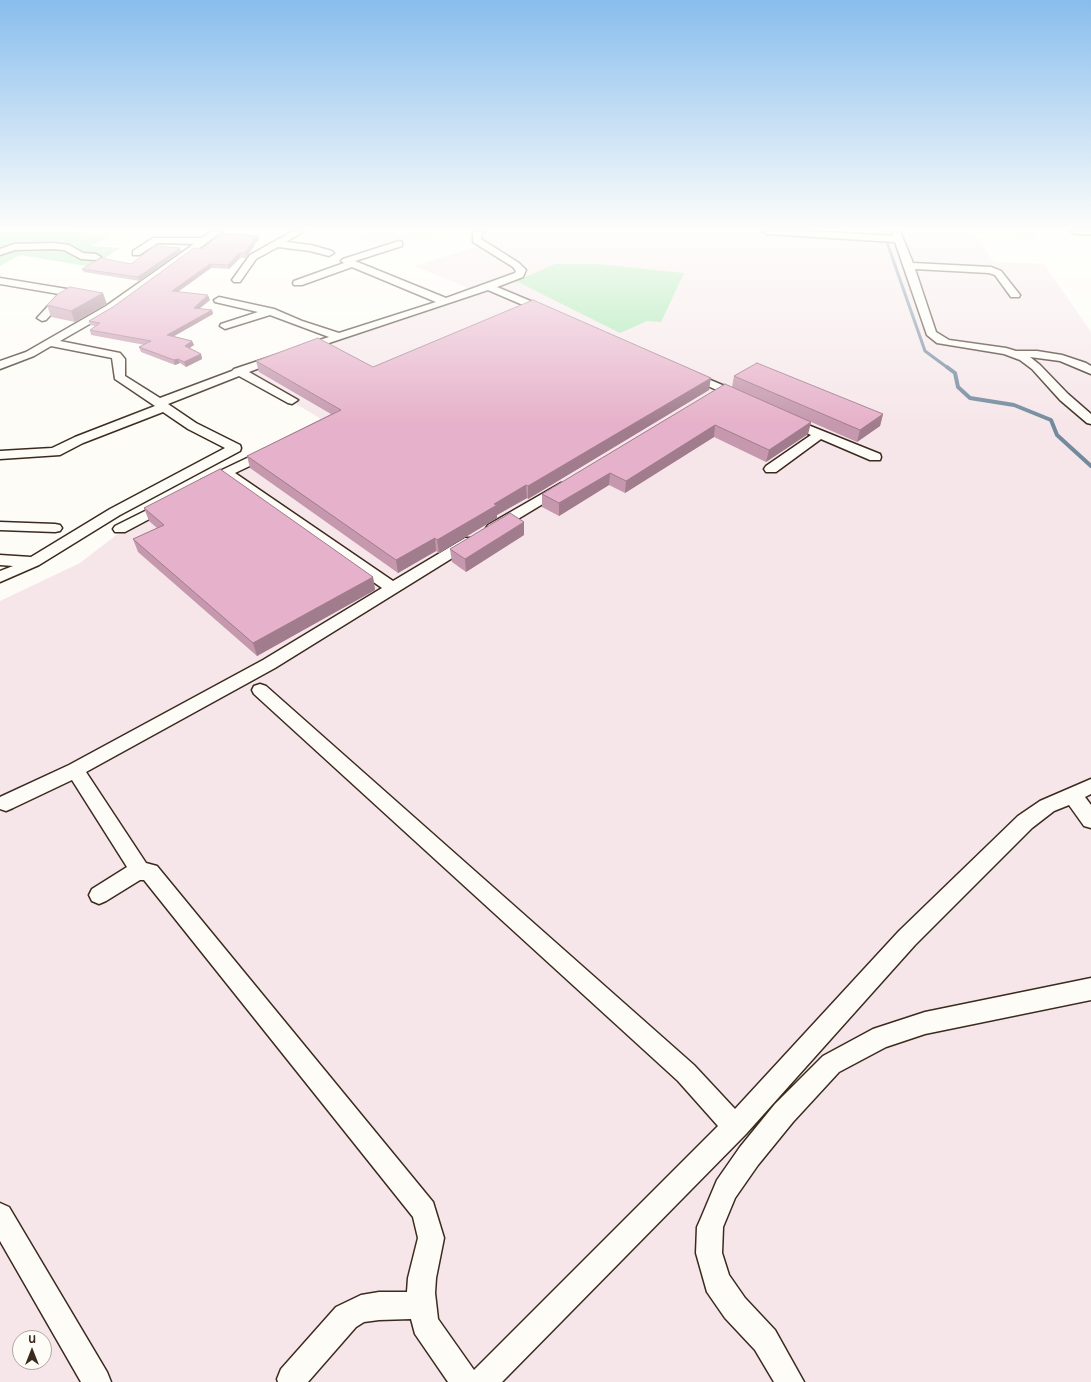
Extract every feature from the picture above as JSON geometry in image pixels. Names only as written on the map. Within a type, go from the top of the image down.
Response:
[{"type":"street","points":[[42,318],[64,295]]},
{"type":"street","points":[[87,295],[120,301]]},
{"type":"street","points":[[1,364],[22,357],[51,343],[128,295]]},
{"type":"street","points":[[430,295],[446,302]]},
{"type":"street","points":[[0,455],[55,452],[238,371],[337,336],[465,295]]},
{"type":"street","points":[[509,295],[561,318]]},
{"type":"street","points":[[918,295],[929,329],[936,337],[949,343],[1015,354],[1037,354],[1062,358],[1082,365],[1091,372]]},
{"type":"street","points":[[219,300],[270,311],[298,323],[337,336]]},
{"type":"street","points":[[519,312],[533,306]]},
{"type":"street","points":[[225,326],[270,311]]},
{"type":"street","points":[[0,577],[34,562],[116,512],[235,448],[192,426],[119,377],[119,359],[116,355],[51,343]]},
{"type":"street","points":[[1015,354],[1031,362],[1064,397],[1091,420]]},
{"type":"street","points":[[681,370],[717,393],[731,395],[752,404]]},
{"type":"street","points":[[238,371],[292,400]]},
{"type":"street","points":[[779,416],[875,457]]},
{"type":"street","points":[[771,469],[820,434]]},
{"type":"street","points":[[192,490],[283,444]]},
{"type":"street","points":[[226,473],[392,588]]},
{"type":"street","points":[[6,803],[75,770],[269,664],[574,479]]},
{"type":"street","points":[[120,529],[179,497]]},
{"type":"street","points":[[0,526],[55,528]]},
{"type":"street","points":[[0,560],[34,562]]},
{"type":"street","points":[[260,690],[686,1073],[731,1121]]},
{"type":"street","points":[[75,770],[140,871]]},
{"type":"street","points":[[99,895],[140,871],[150,872],[424,1211],[432,1238],[422,1278],[421,1293],[425,1324],[433,1337],[469,1380],[731,1121],[907,938],[1025,822],[1047,806],[1082,791],[1091,820]]},
{"type":"street","points":[[790,1382],[765,1340],[735,1308],[716,1282],[709,1252],[710,1227],[726,1189],[749,1156],[784,1113],[831,1064],[881,1037],[925,1023],[1091,989]]},
{"type":"street","points":[[0,1216],[97,1382]]},
{"type":"street","points":[[291,1380],[346,1317],[362,1309],[379,1306],[423,1305]]},
{"type":"shaded area","points":[[468,295],[1066,295],[1091,332],[1091,1382],[0,1382],[0,601],[80,563],[137,519],[328,423],[242,372]]},
{"type":"green space","points":[[545,295],[673,295],[661,322],[647,321],[620,333]]},
{"type":"building","points":[[57,295],[99,295],[71,311],[47,305]]},
{"type":"building","points":[[129,295],[207,295],[194,308],[212,310],[167,335],[192,341],[185,346],[201,354],[184,362],[178,359],[174,360],[139,347],[151,341],[90,330],[100,323],[89,321]]},
{"type":"building","points":[[533,300],[711,378],[528,486],[526,485],[494,504],[497,505],[437,540],[435,538],[396,560],[247,456],[341,410],[256,361],[318,338],[373,367]]},
{"type":"building","points":[[757,363],[883,414],[860,430],[734,376]]},
{"type":"building","points":[[725,384],[811,422],[769,450],[715,425],[626,481],[610,473],[559,503],[542,494]]},
{"type":"building","points":[[220,469],[373,577],[253,643],[133,539],[164,525],[144,508]]},
{"type":"building","points":[[510,513],[524,522],[465,559],[450,549]]},
{"type":"waterway","points":[[906,295],[925,351],[948,368]]},
{"type":"waterway","points":[[947,367],[955,373],[958,387],[970,398],[1014,405],[1051,420],[1057,435],[1091,466]]}]
